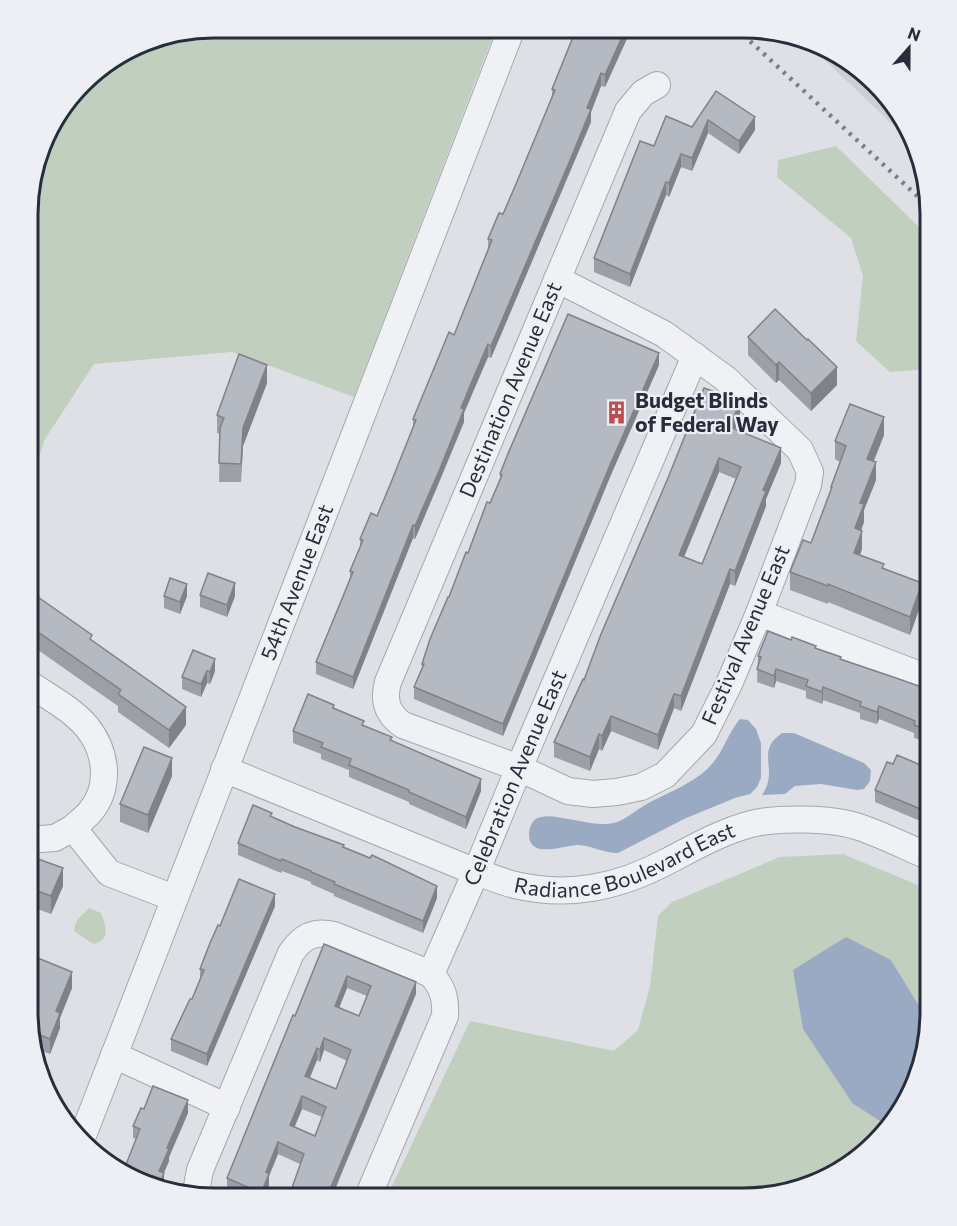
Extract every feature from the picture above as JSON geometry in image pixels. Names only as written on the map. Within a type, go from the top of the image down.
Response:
[{"type":"street","name":"54th Avenue East","points":[[84,1131],[508,38]]},
{"type":"street","name":"Destination Avenue East","points":[[387,707],[385,692],[388,682],[628,111],[643,93],[657,85]]},
{"type":"street","points":[[557,279],[663,334],[694,356]]},
{"type":"street","name":"Festival Avenue East","points":[[387,707],[390,714],[403,725],[519,768],[568,791],[593,794],[641,787],[665,775],[704,734],[729,684],[759,613],[808,485],[810,472],[800,450],[726,379],[694,356]]},
{"type":"street","name":"Celebration Avenue East","points":[[430,974],[476,872],[694,356]]},
{"type":"street","points":[[759,613],[919,675]]},
{"type":"street","points":[[38,690],[86,726],[101,752],[104,778],[91,811],[73,828],[55,838],[38,839]]},
{"type":"street","name":"Radiance Boulevard East","points":[[224,769],[476,872],[515,885],[551,890],[586,890],[629,880],[724,833],[752,824],[791,820],[822,820],[857,826],[919,852]]},
{"type":"street","points":[[73,828],[109,873],[174,898]]},
{"type":"street","points":[[198,1187],[197,1179],[291,953],[300,941],[308,936],[324,932],[430,974],[443,989],[446,1000],[445,1016],[372,1188]]},
{"type":"street","points":[[114,1055],[227,1107]]},
{"type":"shaded area","points":[[820,56],[841,67],[868,89],[898,129]]},
{"type":"green space","points":[[202,38],[492,38],[354,397],[232,352],[94,364],[45,439],[38,460],[39,191],[47,157],[56,136],[74,107],[89,89],[107,74],[136,56],[179,41]]},
{"type":"green space","points":[[836,146],[920,228],[920,370],[890,372],[856,341],[863,276],[851,238],[777,177],[778,160]]},
{"type":"green space","points":[[843,854],[919,886],[919,1005],[891,960],[853,1104],[881,1122],[868,1137],[831,1165],[811,1175],[778,1185],[755,1188],[391,1188],[470,1021],[614,1051],[638,1030],[650,986],[658,916],[672,902],[780,857]]},
{"type":"green space","points":[[89,908],[101,913],[106,931],[103,939],[94,944],[75,932],[77,921]]},
{"type":"water","points":[[740,719],[748,720],[756,729],[761,743],[761,778],[757,787],[750,794],[684,819],[618,853],[579,845],[541,849],[535,847],[531,842],[530,829],[538,818],[548,816],[596,824],[613,823],[688,783],[704,772],[715,760]]},
{"type":"water","points":[[782,733],[794,733],[864,763],[871,770],[870,781],[864,789],[857,790],[821,784],[795,786],[785,794],[762,795],[769,777],[770,747]]},
{"type":"water","points":[[846,937],[891,960],[919,1005],[916,1047],[910,1069],[890,1110],[881,1122],[853,1104],[803,1029],[793,970]]},
{"type":"building","points":[[573,38],[622,38],[605,75],[601,73],[587,108],[591,109],[491,346],[488,344],[475,374],[461,408],[464,409],[415,526],[413,525],[353,677],[316,662],[353,572],[350,571],[363,540],[360,539],[371,513],[377,516],[416,420],[413,419],[449,332],[454,335],[492,240],[488,239],[499,213],[503,214],[516,184],[555,90],[552,89]]},
{"type":"building","points":[[716,91],[755,117],[739,141],[708,120],[692,158],[681,154],[669,183],[666,182],[630,274],[594,258],[640,141],[654,146],[666,116],[692,127]]},
{"type":"building","points":[[775,309],[837,367],[811,393],[779,362],[776,365],[748,337]]},
{"type":"building","points":[[568,314],[659,353],[503,724],[414,687],[424,664],[422,664],[430,639],[466,552],[468,553],[487,502],[490,503],[502,475],[500,474],[507,456]]},
{"type":"building","points":[[239,354],[267,365],[243,428],[241,464],[219,463],[220,428],[224,418],[217,415]]},
{"type":"building","points":[[704,388],[740,401],[731,425],[732,428],[781,448],[763,490],[766,491],[735,571],[730,569],[681,696],[674,694],[658,735],[611,716],[602,736],[599,734],[590,757],[554,742],[584,680],[601,634]],"holes":[[[719,458],[741,467],[702,564],[679,555]]]},
{"type":"building","points":[[850,404],[884,417],[867,459],[876,462],[860,503],[864,504],[855,528],[862,531],[854,553],[884,564],[882,568],[920,582],[920,590],[910,617],[828,584],[828,586],[790,572],[803,540],[811,543],[832,487],[846,446],[835,441]]},
{"type":"building","points":[[208,573],[235,583],[227,605],[200,595]]},
{"type":"building","points":[[170,578],[187,584],[180,602],[164,596]]},
{"type":"building","points":[[38,597],[92,635],[90,639],[186,707],[169,730],[118,694],[121,690],[38,632]]},
{"type":"building","points":[[768,631],[791,640],[792,637],[841,657],[840,659],[919,686],[919,727],[914,725],[915,721],[879,706],[877,712],[860,706],[861,702],[823,687],[822,692],[806,686],[808,680],[776,669],[774,676],[757,669],[761,657],[758,656]]},
{"type":"building","points":[[193,650],[215,659],[210,672],[207,671],[201,684],[182,677]]},
{"type":"building","points":[[308,694],[364,721],[362,725],[392,737],[390,740],[481,779],[466,817],[349,765],[351,759],[321,747],[323,743],[293,731]]},
{"type":"building","points":[[144,747],[172,758],[148,815],[120,804]]},
{"type":"building","points":[[897,755],[919,764],[919,809],[875,790],[887,762],[893,764]]},
{"type":"building","points":[[253,805],[272,813],[270,816],[344,845],[343,847],[370,858],[372,855],[437,886],[423,921],[334,884],[335,882],[311,871],[238,843]]},
{"type":"building","points":[[38,859],[63,868],[51,896],[38,891]]},
{"type":"building","points":[[239,879],[275,894],[207,1054],[171,1039],[192,999],[204,970],[200,969],[210,943],[218,925],[220,926]]},
{"type":"building","points":[[324,944],[416,982],[331,1188],[292,1188],[304,1154],[278,1142],[266,1172],[269,1174],[263,1188],[250,1188],[227,1178],[293,1015],[295,1016]],"holes":[[[347,976],[371,986],[359,1016],[335,1006]],[[324,1038],[351,1050],[336,1089],[305,1076]],[[302,1096],[326,1107],[315,1136],[290,1125]]]},
{"type":"building","points":[[38,958],[72,972],[56,1011],[60,1013],[50,1039],[39,1035]]},
{"type":"building","points":[[153,1086],[188,1100],[159,1171],[164,1173],[161,1180],[126,1165],[140,1129],[133,1126],[141,1108],[144,1109]]},
{"type":"railway","points":[[747,38],[919,197]]},
{"type":"place","name":"Budget Blinds of Federal Way","points":[[617,413]]}]
